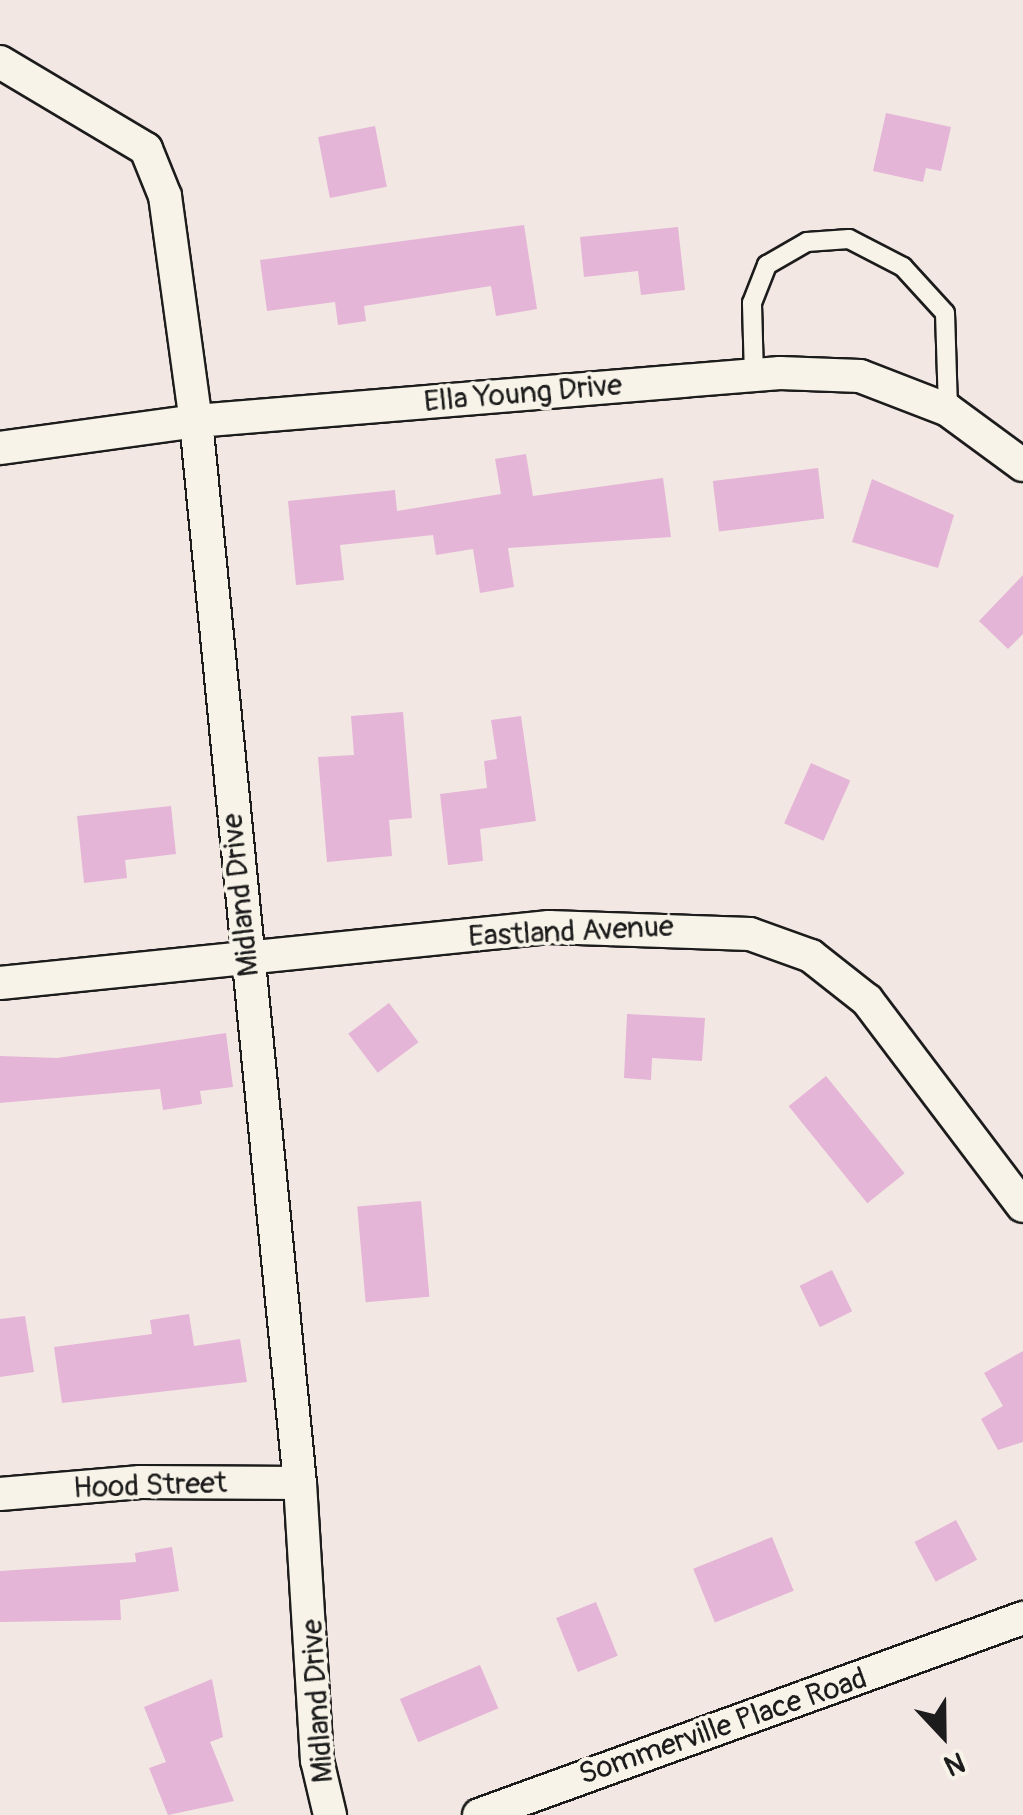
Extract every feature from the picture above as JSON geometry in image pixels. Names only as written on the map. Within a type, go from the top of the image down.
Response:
[{"type":"street","name":"Midland Drive","points":[[0,62],[106,122],[156,165],[196,421],[300,1484],[317,1760],[330,1815]]},
{"type":"street","name":"Ella Young Drive","points":[[0,448],[196,421],[754,376],[860,376],[948,410],[1023,466]]},
{"type":"street","name":"Eastland Avenue","points":[[0,983],[549,927],[750,934],[810,956],[868,1000],[1023,1206]]},
{"type":"street","name":"Hood Street","points":[[0,1494],[140,1482],[300,1484]]},
{"type":"street","name":"Sommerville Place Road","points":[[479,1815],[1023,1618]]},
{"type":"lane","points":[[754,376],[752,303],[767,265],[807,242],[848,239],[903,267],[945,313],[948,410]]},
{"type":"building","points":[[886,113],[951,127],[941,171],[926,168],[923,182],[873,171]]},
{"type":"building","points":[[375,126],[387,187],[330,198],[318,137]]},
{"type":"building","points":[[524,225],[537,309],[496,316],[491,286],[364,306],[366,321],[338,325],[335,302],[267,311],[260,260]]},
{"type":"building","points":[[678,227],[685,290],[641,295],[638,271],[584,277],[580,237]]},
{"type":"building","points":[[526,454],[533,496],[663,478],[671,537],[508,548],[514,587],[480,593],[473,549],[436,555],[433,535],[340,545],[344,580],[296,585],[288,501],[395,490],[397,511],[501,494],[495,459]]},
{"type":"building","points":[[818,468],[824,519],[719,532],[713,481]]},
{"type":"building","points":[[872,479],[954,515],[938,568],[852,542]]},
{"type":"building","points":[[1023,575],[1023,634],[1008,649],[979,621]]},
{"type":"building","points":[[403,712],[412,818],[389,820],[392,856],[327,862],[318,757],[354,755],[351,716]]},
{"type":"building","points":[[521,716],[536,821],[480,829],[483,861],[448,865],[440,794],[487,788],[484,761],[497,759],[491,720]]},
{"type":"building","points":[[811,763],[850,780],[823,841],[784,823]]},
{"type":"building","points":[[171,806],[176,854],[125,860],[127,878],[84,883],[77,816]]},
{"type":"building","points":[[389,1003],[418,1042],[378,1073],[348,1034]]},
{"type":"building","points":[[627,1014],[705,1018],[702,1061],[652,1058],[651,1080],[624,1078]]},
{"type":"building","points":[[226,1033],[233,1087],[200,1091],[202,1104],[163,1110],[160,1089],[0,1103],[0,1056],[57,1058]]},
{"type":"building","points":[[826,1076],[905,1173],[867,1203],[789,1106]]},
{"type":"building","points":[[421,1201],[429,1297],[366,1302],[357,1207]]},
{"type":"building","points":[[832,1270],[852,1311],[820,1327],[800,1286]]},
{"type":"building","points":[[189,1314],[194,1346],[240,1339],[247,1382],[62,1403],[54,1347],[152,1334],[150,1320]]},
{"type":"building","points":[[25,1316],[34,1372],[0,1377],[0,1319]]},
{"type":"building","points":[[1023,1351],[1023,1442],[998,1450],[981,1419],[1003,1406],[984,1373]]},
{"type":"building","points":[[956,1520],[977,1560],[936,1582],[915,1542]]},
{"type":"building","points":[[772,1537],[794,1591],[715,1623],[693,1569]]},
{"type":"building","points":[[172,1547],[179,1591],[120,1600],[121,1620],[0,1622],[0,1571],[136,1562],[135,1553]]},
{"type":"building","points":[[596,1602],[618,1656],[578,1672],[556,1618]]},
{"type":"building","points":[[480,1665],[498,1708],[418,1742],[400,1699]]},
{"type":"building","points":[[212,1679],[223,1737],[210,1742],[234,1801],[168,1815],[149,1768],[166,1762],[144,1707]]}]
